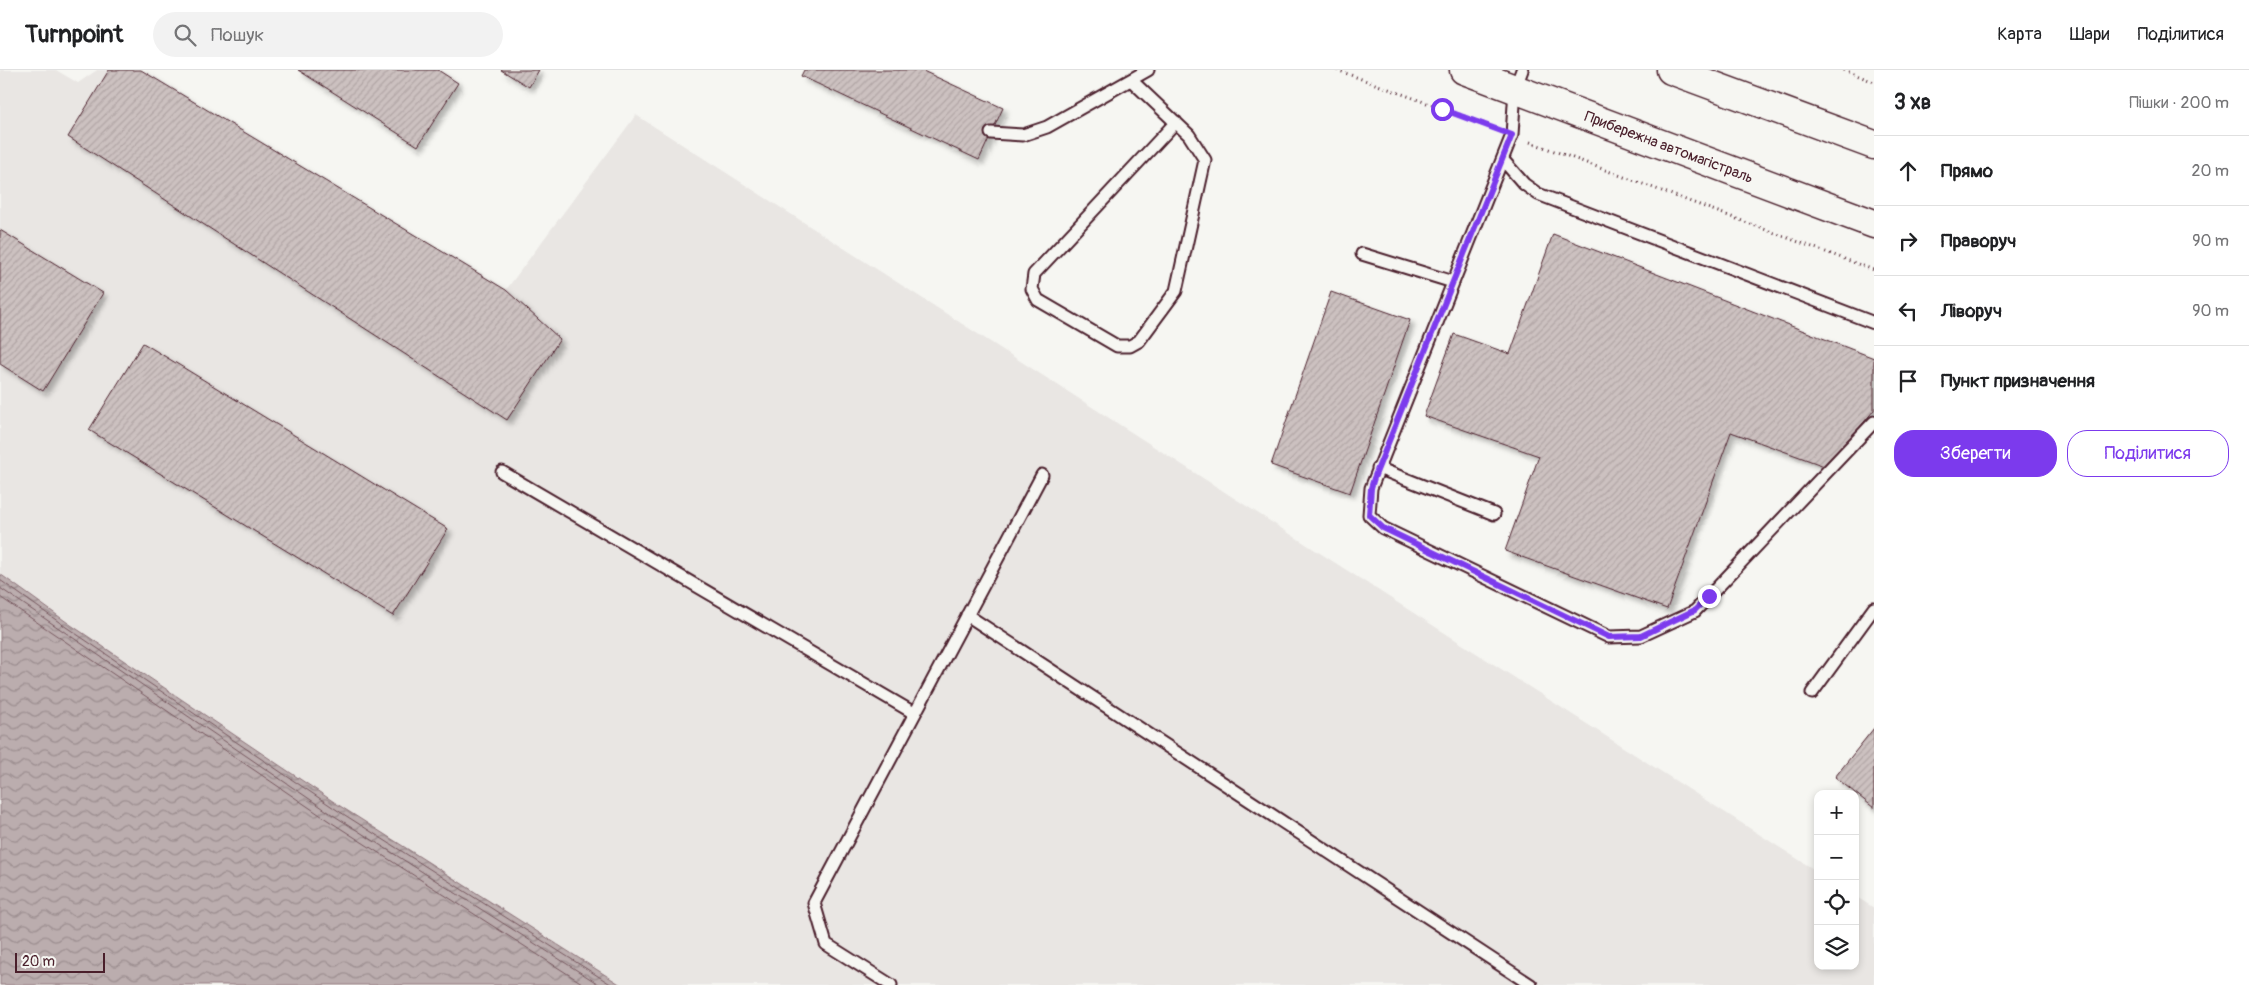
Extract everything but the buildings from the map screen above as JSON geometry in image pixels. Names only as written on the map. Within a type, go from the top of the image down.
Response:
[{"type":"main road","name":"Прибережна автомагістраль","points":[[1464,70],[1518,80],[1874,224]]},
{"type":"main road","points":[[1671,70],[1874,146]]},
{"type":"lane","points":[[991,133],[1023,135],[1047,127],[1148,70]]},
{"type":"lane","points":[[1131,80],[1176,122],[1189,135],[1205,160],[1176,291],[1139,341],[1130,346],[1117,346],[1038,300],[1032,289],[1034,274],[1176,122]]},
{"type":"lane","points":[[1518,80],[1512,135],[1378,468],[1371,488],[1369,515],[1383,528],[1609,637],[1641,636],[1695,610],[1874,422]]},
{"type":"lane","points":[[1503,160],[1524,184],[1538,194],[1874,323]]},
{"type":"lane","points":[[1362,254],[1453,282]]},
{"type":"lane","points":[[1378,468],[1494,514]]},
{"type":"lane","points":[[502,472],[914,713]]},
{"type":"lane","points":[[891,985],[826,944],[814,903],[1042,475]]},
{"type":"lane","points":[[1812,692],[1874,608]]},
{"type":"lane","points":[[967,616],[1531,985]]},
{"type":"path","points":[[1337,70],[1874,270]]},
{"type":"path","points":[[1844,70],[1874,82]]},
{"type":"shaded area","points":[[0,70],[56,70],[78,83],[97,70],[141,70],[506,290],[636,115],[1814,869],[1814,970],[1859,970],[1859,899],[1874,908],[1874,985],[621,985],[340,806],[68,623],[0,574]]},
{"type":"water","points":[[0,574],[68,623],[340,806],[621,985],[0,985]]},
{"type":"route","points":[[1442,109],[1512,135],[1374,478],[1371,488],[1369,515],[1383,528],[1609,637],[1641,636],[1695,610],[1709,596]]}]
